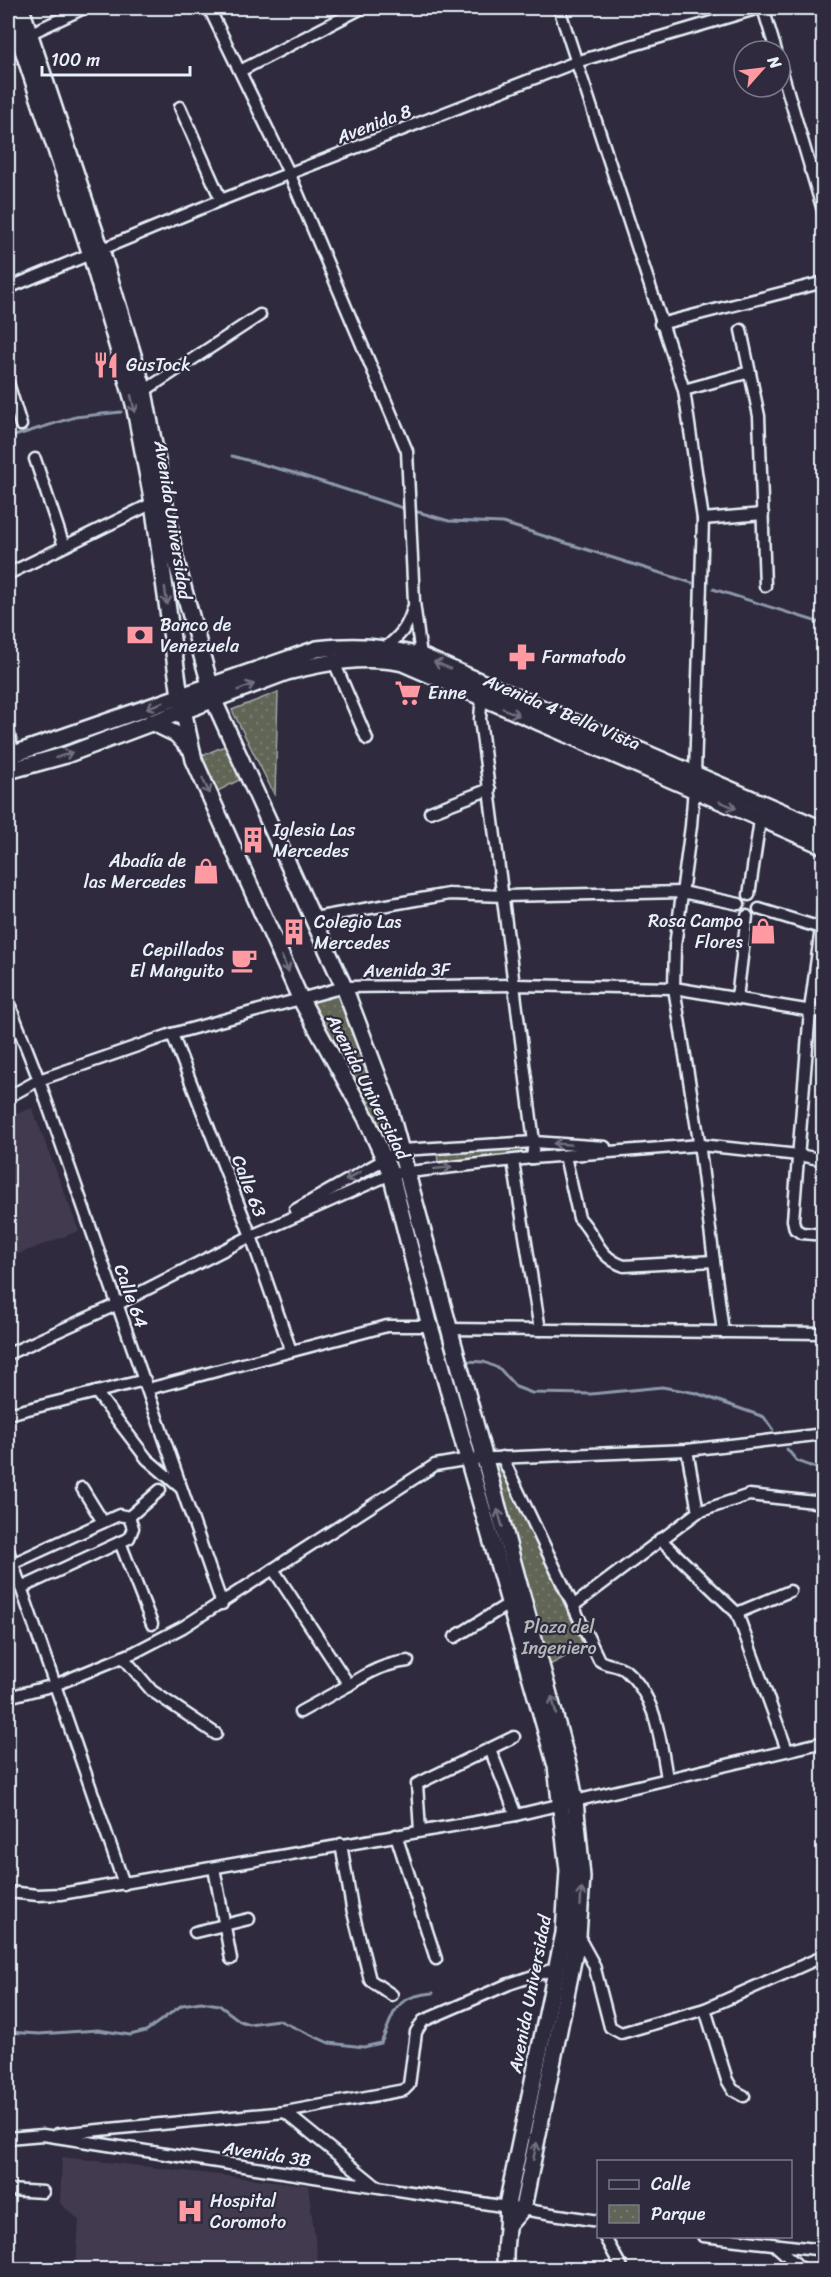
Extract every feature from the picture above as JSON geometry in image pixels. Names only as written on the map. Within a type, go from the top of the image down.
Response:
[{"type":"street","name":"Avenida Universidad","points":[[9,8],[144,391],[175,558],[212,693],[344,987],[387,1100],[401,1150],[399,1173],[430,1326],[477,1458],[555,1708],[568,1801],[582,1877],[578,1936],[515,2207]]},
{"type":"street","name":"Avenida Universidad","points":[[19,39],[21,8]]},
{"type":"street","points":[[19,39],[84,8]]},
{"type":"street","points":[[240,71],[362,8]]},
{"type":"street","points":[[559,8],[660,324],[684,390],[703,519],[695,774],[675,946],[674,988],[700,1145],[723,1332]]},
{"type":"street","points":[[761,8],[772,39]]},
{"type":"street","name":"Avenida 8","points":[[8,288],[221,200],[576,62],[761,8]]},
{"type":"street","points":[[214,9],[240,71],[290,175],[407,451],[414,602],[421,656]]},
{"type":"street","points":[[790,99],[824,214]]},
{"type":"street","points":[[180,107],[221,200]]},
{"type":"street","points":[[810,170],[824,167]]},
{"type":"street","name":"Avenida Universidad","points":[[96,253],[134,404],[153,503],[182,703],[192,751],[300,998],[366,1118],[384,1158],[399,1173],[448,1329],[510,1603],[555,1766],[568,1801],[564,1933],[515,2207]]},
{"type":"street","points":[[660,324],[824,282]]},
{"type":"street","points":[[144,391],[260,315]]},
{"type":"street","points":[[741,330],[759,416],[765,586]]},
{"type":"street","points":[[684,390],[750,372]]},
{"type":"street","points":[[8,382],[21,425]]},
{"type":"street","points":[[35,459],[64,546]]},
{"type":"street","points":[[8,574],[153,503]]},
{"type":"street","points":[[703,519],[763,514]]},
{"type":"street","points":[[385,648],[398,638],[408,624],[414,602]]},
{"type":"street","name":"Avenida 4 Bella Vista","points":[[212,693],[317,650],[354,645],[385,648],[421,656],[482,691]]},
{"type":"street","name":"Avenida 4 Bella Vista","points":[[12,763],[212,693],[287,672],[334,662],[380,659],[403,663],[482,691],[589,737],[694,790],[824,830]]},
{"type":"street","points":[[334,662],[367,739]]},
{"type":"street","points":[[482,691],[490,789],[534,1142],[532,1158]]},
{"type":"street","name":"Avenida 4 Bella Vista","points":[[12,763],[66,755],[151,722],[182,703]]},
{"type":"street","points":[[151,722],[176,734],[192,751]]},
{"type":"street","points":[[8,731],[12,763]]},
{"type":"street","name":"Avenida 4 Bella Vista","points":[[589,737],[695,774],[824,846]]},
{"type":"street","points":[[430,812],[490,789]]},
{"type":"street","points":[[749,895],[762,811]]},
{"type":"street","points":[[314,918],[449,894],[504,896],[682,892],[738,904]]},
{"type":"street","points":[[749,895],[758,899],[759,909],[756,914],[747,916],[742,913],[738,904],[744,896],[749,895]]},
{"type":"street","points":[[824,906],[810,1010],[793,1220],[795,1229],[802,1233],[824,1235]]},
{"type":"street","points":[[759,909],[820,928]]},
{"type":"street","points":[[737,998],[747,916]]},
{"type":"street","name":"Avenida 3F","points":[[8,1097],[39,1080],[172,1034],[344,987],[515,985],[674,988],[824,1014]]},
{"type":"street","name":"Calle 64","points":[[8,1002],[39,1080],[222,1604]]},
{"type":"street","name":"Calle 63","points":[[172,1034],[251,1236],[291,1351]]},
{"type":"street","points":[[8,1354],[116,1305],[251,1236],[401,1150],[534,1142],[641,1149]]},
{"type":"street","points":[[251,1236],[399,1173],[532,1158],[700,1145],[799,1155],[824,1160]]},
{"type":"street","points":[[566,1156],[579,1218],[586,1225],[597,1247],[613,1262],[624,1266],[714,1261]]},
{"type":"street","points":[[513,1161],[540,1330]]},
{"type":"street","points":[[8,1414],[96,1392],[147,1385],[387,1326],[430,1326]]},
{"type":"street","points":[[448,1329],[824,1333]]},
{"type":"street","points":[[96,1392],[147,1459],[183,1490]]},
{"type":"street","points":[[8,1698],[55,1684],[123,1657],[183,1627],[435,1465],[477,1458],[687,1450],[824,1434]]},
{"type":"street","points":[[687,1450],[698,1512]]},
{"type":"street","points":[[502,1457],[599,1659],[627,1672],[650,1703],[656,1717],[667,1778]]},
{"type":"street","points":[[82,1488],[103,1522]]},
{"type":"street","points":[[129,1517],[160,1490]]},
{"type":"street","points":[[573,1606],[698,1512],[749,1495],[824,1503]]},
{"type":"street","points":[[12,1564],[119,1515],[129,1517]]},
{"type":"street","points":[[21,1588],[120,1542],[133,1533],[129,1517]]},
{"type":"street","points":[[660,1539],[737,1613],[788,1750]]},
{"type":"street","points":[[120,1542],[152,1624]]},
{"type":"street","points":[[8,1550],[124,1884]]},
{"type":"street","points":[[273,1569],[349,1685]]},
{"type":"street","points":[[737,1613],[790,1591]]},
{"type":"street","points":[[455,1637],[510,1603]]},
{"type":"street","points":[[123,1657],[152,1690],[216,1734]]},
{"type":"street","points":[[300,1712],[371,1671],[389,1664],[408,1662]]},
{"type":"street","points":[[420,1831],[417,1784],[514,1737]]},
{"type":"street","points":[[8,1892],[38,1895],[61,1894],[396,1834],[516,1815],[824,1742]]},
{"type":"street","points":[[490,1749],[516,1815]]},
{"type":"street","points":[[396,1834],[436,1959]]},
{"type":"street","points":[[341,1845],[352,1908],[370,1980],[392,1995]]},
{"type":"street","points":[[214,1868],[231,1959]]},
{"type":"street","points":[[195,1932],[249,1919]]},
{"type":"street","points":[[578,1936],[594,1965],[606,2019],[615,2032],[632,2032],[705,2008],[824,1956]]},
{"type":"street","points":[[43,2135],[285,2112],[404,2090],[409,2085],[416,2032],[423,2021],[509,1984],[557,1968]]},
{"type":"street","points":[[705,2008],[727,2080],[733,2090],[744,2096]]},
{"type":"street","points":[[285,2112],[378,2187]]},
{"type":"street","name":"Avenida 3B","points":[[8,2138],[43,2135],[515,2207],[597,2222]]},
{"type":"street","points":[[8,2190],[43,2192]]},
{"type":"street","points":[[506,2270],[510,2223],[515,2207]]},
{"type":"street","points":[[605,2238],[623,2270]]},
{"type":"street","points":[[718,2238],[824,2250]]},
{"type":"street","points":[[776,2246],[803,2270]]},
{"type":"shaded area","points":[[32,1108],[79,1231],[8,1258],[8,1117]]},
{"type":"shaded area","name":"Hospital Coromoto","points":[[62,2157],[308,2185],[319,2269],[76,2269],[79,2220],[60,2203]]},
{"type":"green space","points":[[278,692],[275,796],[232,710]]},
{"type":"green space","points":[[227,745],[243,778],[216,792],[201,756]]},
{"type":"green space","points":[[344,987],[394,1137],[386,1144],[300,998]]},
{"type":"green space","points":[[521,1148],[522,1156],[438,1164],[437,1151]]},
{"type":"green space","name":"Plaza del Ingeniero","points":[[500,1466],[584,1647],[548,1666],[492,1469]]},
{"type":"waterway","points":[[8,438],[75,417],[121,412]]},
{"type":"waterway","points":[[232,456],[403,508]]},
{"type":"waterway","points":[[418,512],[449,521],[503,523],[692,583]]},
{"type":"waterway","points":[[713,589],[824,624]]},
{"type":"waterway","points":[[465,1361],[484,1362],[500,1369],[516,1387],[532,1393],[591,1394],[662,1387],[696,1393],[764,1417],[773,1430]]},
{"type":"waterway","points":[[787,1449],[797,1461],[824,1471]]},
{"type":"waterway","points":[[8,2032],[39,2034],[98,2030],[130,2035],[146,2031],[182,2005],[201,2002],[219,2005],[240,2021],[249,2024],[278,2020],[329,2043],[364,2047],[381,2043],[393,2014],[403,2002],[410,1998],[433,1993]]},
{"type":"place","name":"GusTock","points":[[106,365]]},
{"type":"place","name":"Banco de Venezuela","points":[[140,635]]},
{"type":"place","name":"Farmatodo","points":[[522,657]]},
{"type":"place","name":"Enne","points":[[408,693]]},
{"type":"place","name":"Iglesia Las Mercedes","points":[[253,840]]},
{"type":"place","name":"Abadía de las Mercedes","points":[[206,871]]},
{"type":"place","name":"Rosa Campo Flores","points":[[763,931]]},
{"type":"place","name":"Colegio Las Mercedes","points":[[294,932]]},
{"type":"place","name":"Cepillados El Manguito","points":[[244,960]]},
{"type":"place","name":"Hospital Coromoto","points":[[190,2211]]}]
